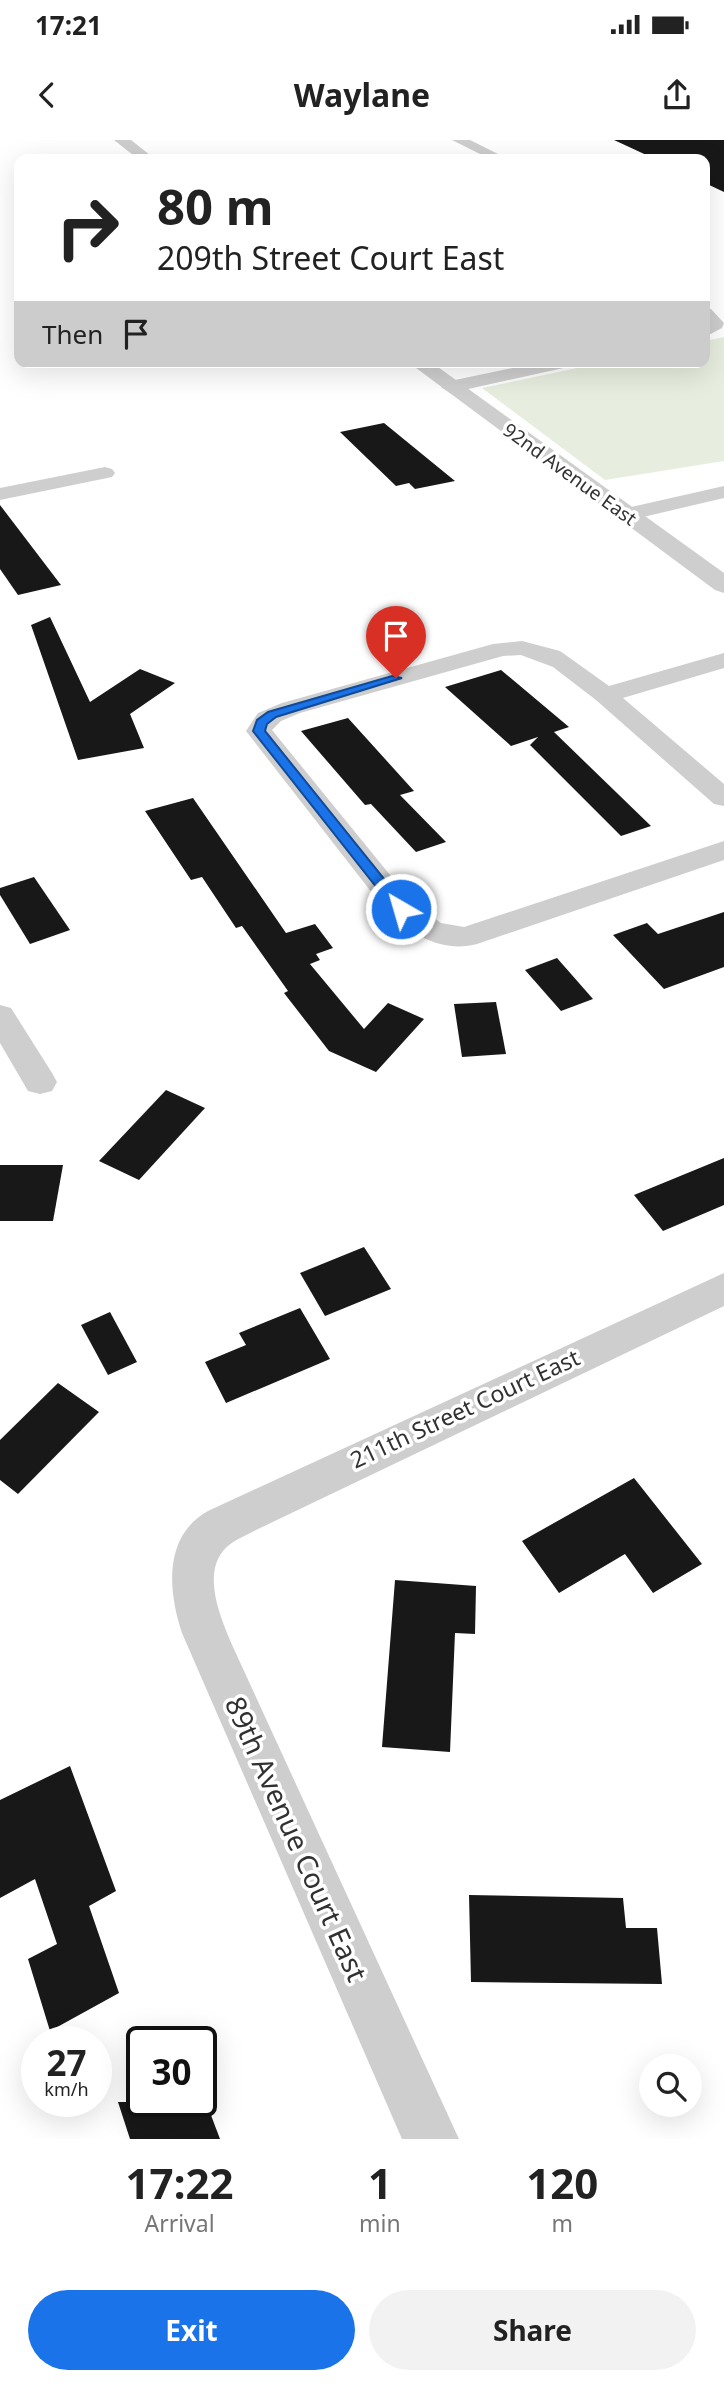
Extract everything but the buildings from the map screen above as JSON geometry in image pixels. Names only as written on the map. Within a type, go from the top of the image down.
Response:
[{"type":"street","points":[[121,140],[140,154]]},
{"type":"street","points":[[459,140],[491,154]]},
{"type":"street","name":"92nd Avenue East","points":[[426,368],[724,585]]},
{"type":"street","points":[[450,387],[540,368]]},
{"type":"street","points":[[0,494],[104,473]]},
{"type":"street","points":[[626,515],[724,492]]},
{"type":"street","points":[[724,798],[605,695],[551,656],[522,648],[502,649],[291,708],[272,714],[261,722],[259,731],[401,909],[422,927],[446,937],[466,937],[724,850]]},
{"type":"street","points":[[605,695],[724,660]]},
{"type":"street","points":[[0,1016],[40,1082]]},
{"type":"street","name":"211th Street Court East","points":[[209,1535],[307,1483],[724,1289]]},
{"type":"street","name":"89th Avenue Court East","points":[[209,1535],[197,1556],[193,1580],[195,1609],[217,1664],[431,2139]]},
{"type":"green space","points":[[724,337],[724,461],[605,480],[482,388],[577,368],[710,368],[710,340]]},
{"type":"route","points":[[396,678],[272,714],[261,722],[259,731],[401,909]]}]
